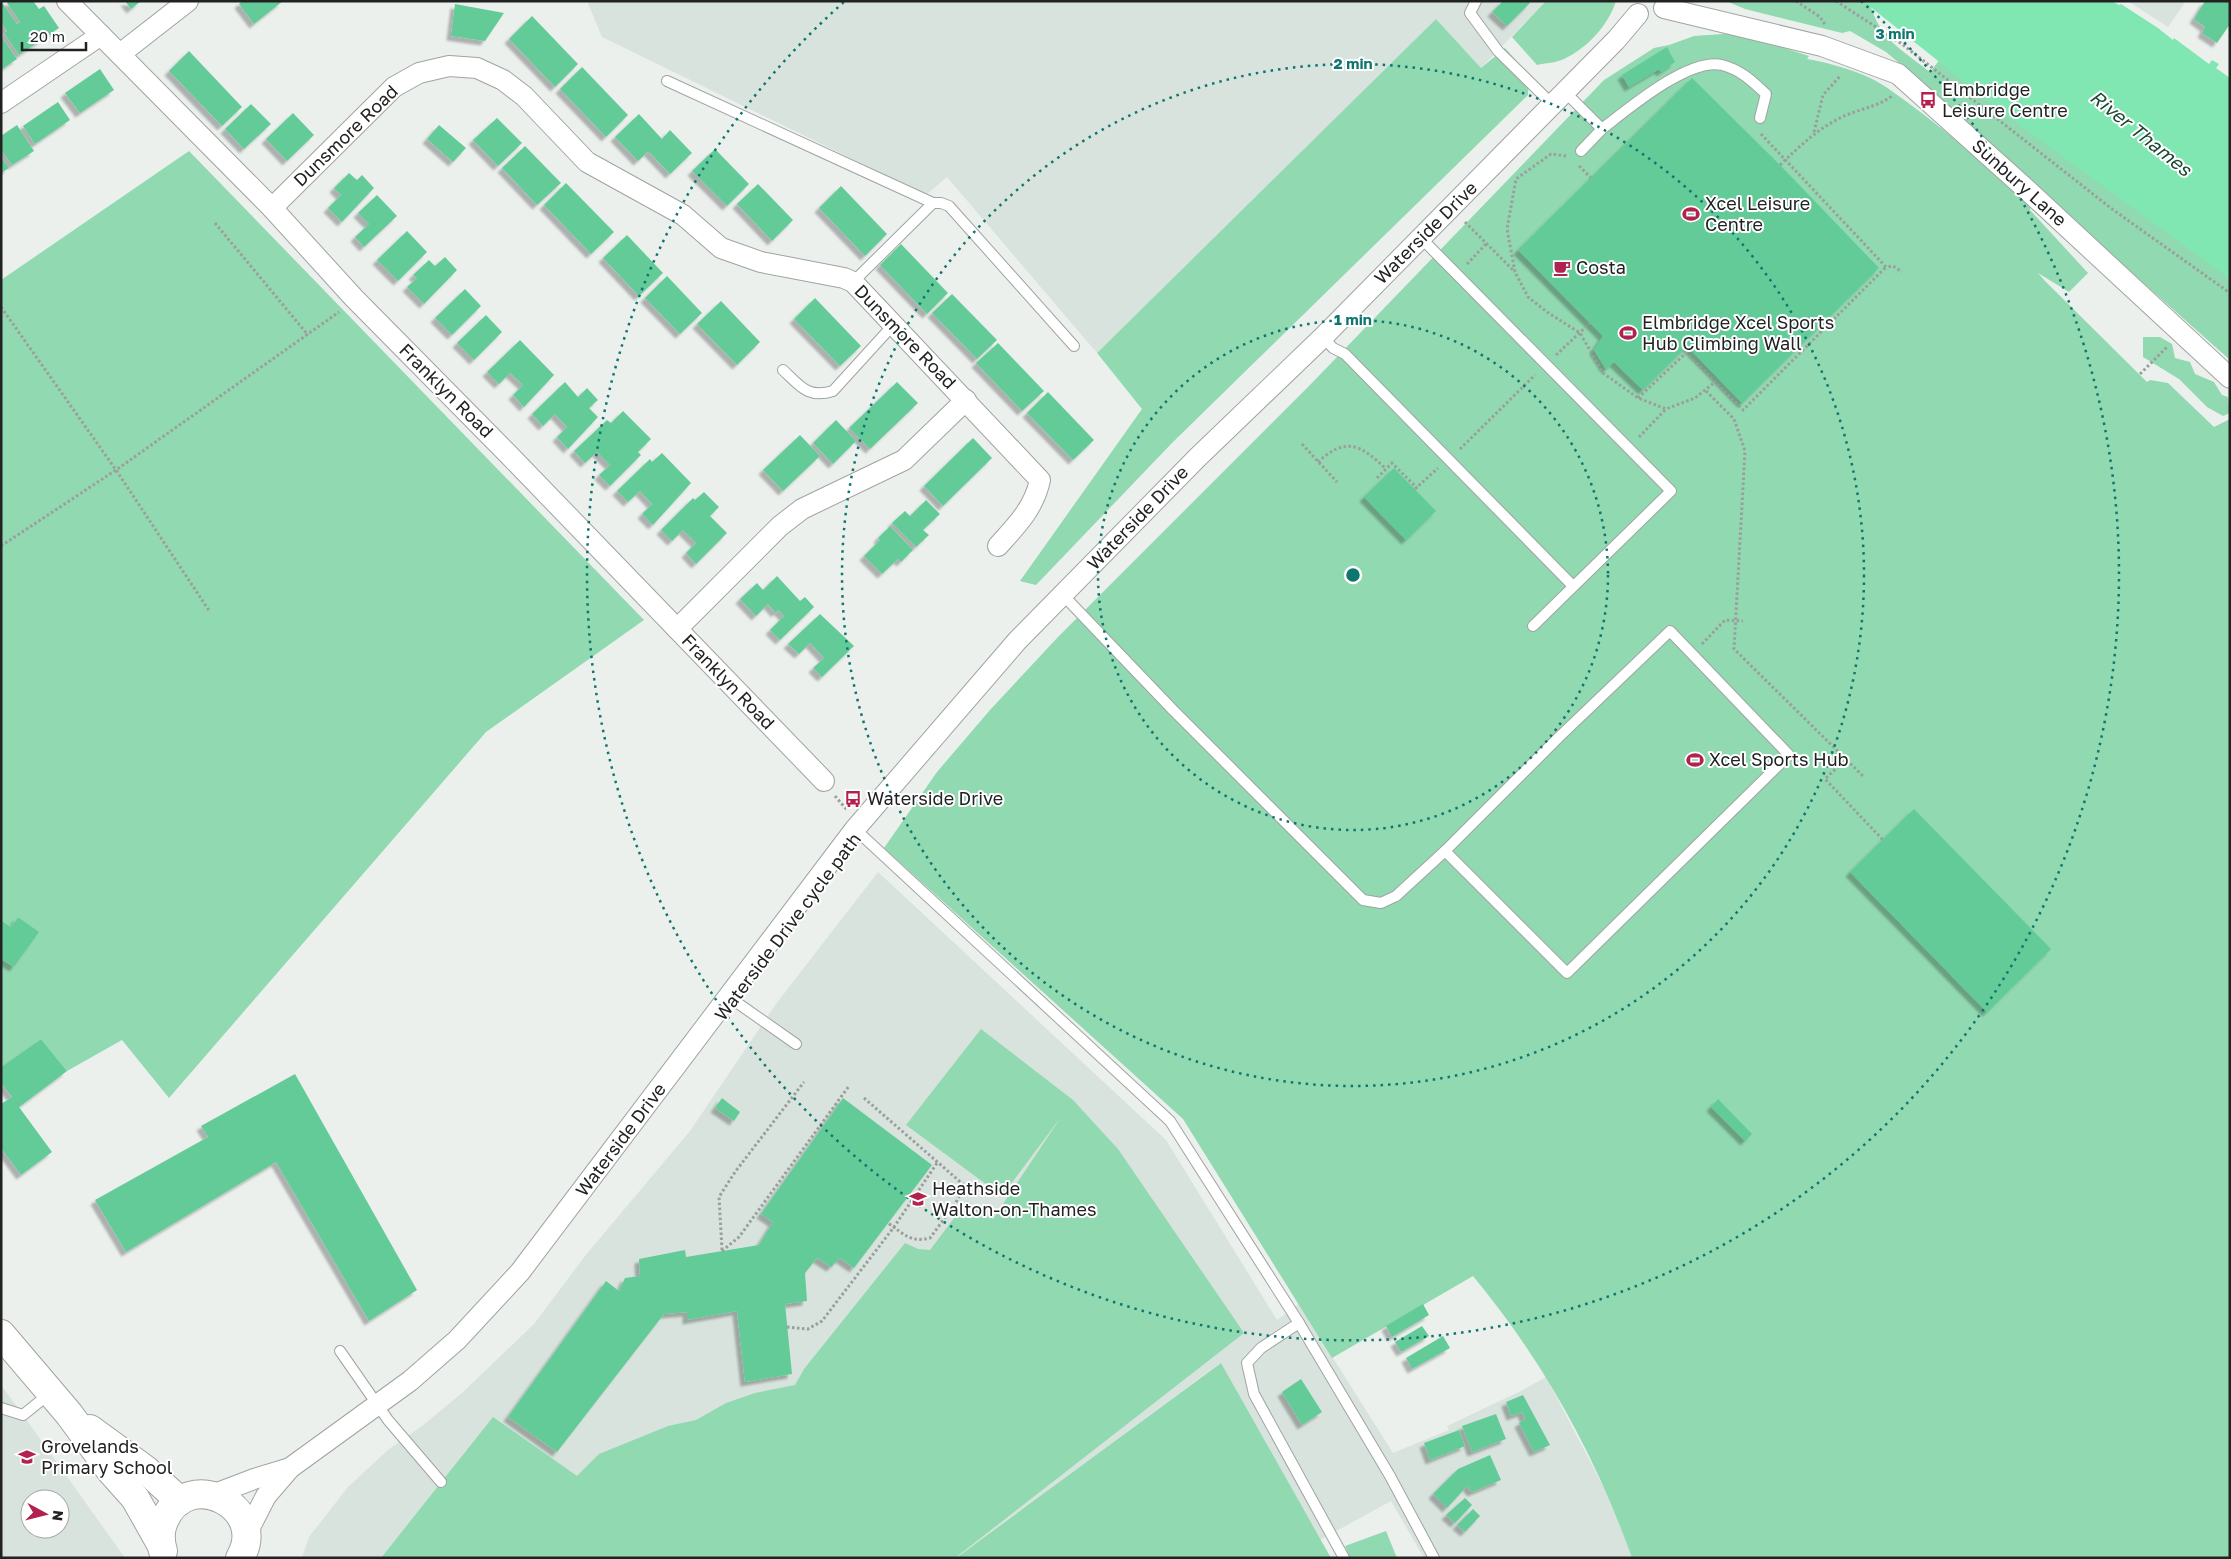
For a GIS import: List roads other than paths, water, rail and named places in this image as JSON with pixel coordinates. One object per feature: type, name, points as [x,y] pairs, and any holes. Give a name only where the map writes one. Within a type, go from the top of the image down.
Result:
[{"type":"main road","points":[[1,1334],[69,1414],[110,1470],[135,1498],[164,1551]]},
{"type":"main road","points":[[69,1414],[146,1470],[180,1501]]},
{"type":"main road","points":[[164,1551],[162,1528],[168,1512],[180,1501],[193,1495],[221,1497],[233,1505],[241,1517],[243,1546]]},
{"type":"street","name":"Franklyn Road","points":[[67,1],[272,208],[354,298],[510,456],[824,781]]},
{"type":"street","points":[[120,54],[188,1]]},
{"type":"street","points":[[1634,8],[1649,18],[1656,17],[1666,5]]},
{"type":"street","name":"Sunbury Lane","points":[[1666,5],[1822,46],[1898,74],[2025,188],[2230,378]]},
{"type":"street","name":"Waterside Drive","points":[[243,1546],[266,1496],[290,1468],[379,1405],[457,1340],[520,1272],[855,829],[1017,641],[1198,456],[1323,338],[1616,40],[1634,8]]},
{"type":"street","points":[[1,103],[101,35]]},
{"type":"street","name":"Dunsmore Road","points":[[272,208],[394,87],[419,73],[449,66],[476,68],[503,80],[524,96],[587,162],[683,214],[708,239],[721,248],[761,262],[844,278],[853,282],[1040,480],[1037,494],[1027,513],[998,546]]},
{"type":"street","name":"Dunsmore Road","points":[[677,629],[780,526],[802,509],[904,460],[966,400]]},
{"type":"street","name":"Waterside Drive","points":[[212,1495],[290,1468]]},
{"type":"lane","points":[[1476,1],[1470,13],[1498,51],[1602,129]]},
{"type":"lane","points":[[1581,151],[1602,129],[1643,97],[1669,81],[1706,65],[1720,64],[1735,69],[1745,74],[1766,94],[1760,118]]},
{"type":"lane","points":[[668,81],[933,203],[949,206],[1074,346]]},
{"type":"lane","points":[[853,282],[933,203]]},
{"type":"lane","points":[[1422,238],[1671,491],[1533,626]]},
{"type":"lane","points":[[783,370],[808,392],[822,395],[833,391],[894,324]]},
{"type":"lane","points":[[1323,338],[1333,348],[1344,354],[1573,586]]},
{"type":"lane","points":[[1062,595],[1173,710],[1363,900],[1381,903],[1396,896],[1445,851],[1556,740],[1670,631],[1789,755],[1567,973],[1445,851]]},
{"type":"lane","points":[[855,829],[871,841],[1170,1121],[1299,1323],[1390,1476],[1434,1558]]},
{"type":"lane","points":[[729,997],[796,1044]]},
{"type":"lane","points":[[1299,1323],[1261,1348],[1248,1363],[1254,1394],[1344,1558]]},
{"type":"lane","points":[[340,1351],[388,1420],[441,1482]]},
{"type":"lane","points":[[1,1408],[23,1415],[50,1393]]},
{"type":"water","name":"River Thames","points":[[1863,1],[2111,1],[2119,5],[2121,4],[2173,40],[2174,38],[2209,64],[2212,60],[2219,64],[2216,68],[2230,78],[2230,279],[2007,116]]},
{"type":"place","name":"Elmbridge Leisure Centre","points":[[1928,100]]},
{"type":"place","name":"Xcel Leisure Centre","points":[[1691,214]]},
{"type":"place","name":"Costa","points":[[1562,268]]},
{"type":"place","name":"Elmbridge Xcel Sports Hub Climbing Wall","points":[[1628,333]]},
{"type":"place","name":"Xcel Sports Hub","points":[[1695,760]]},
{"type":"place","name":"Waterside Drive","points":[[853,799]]},
{"type":"place","name":"Heathside Walton-on-Thames","points":[[918,1199]]},
{"type":"place","name":"Grovelands Primary School","points":[[27,1457]]}]
